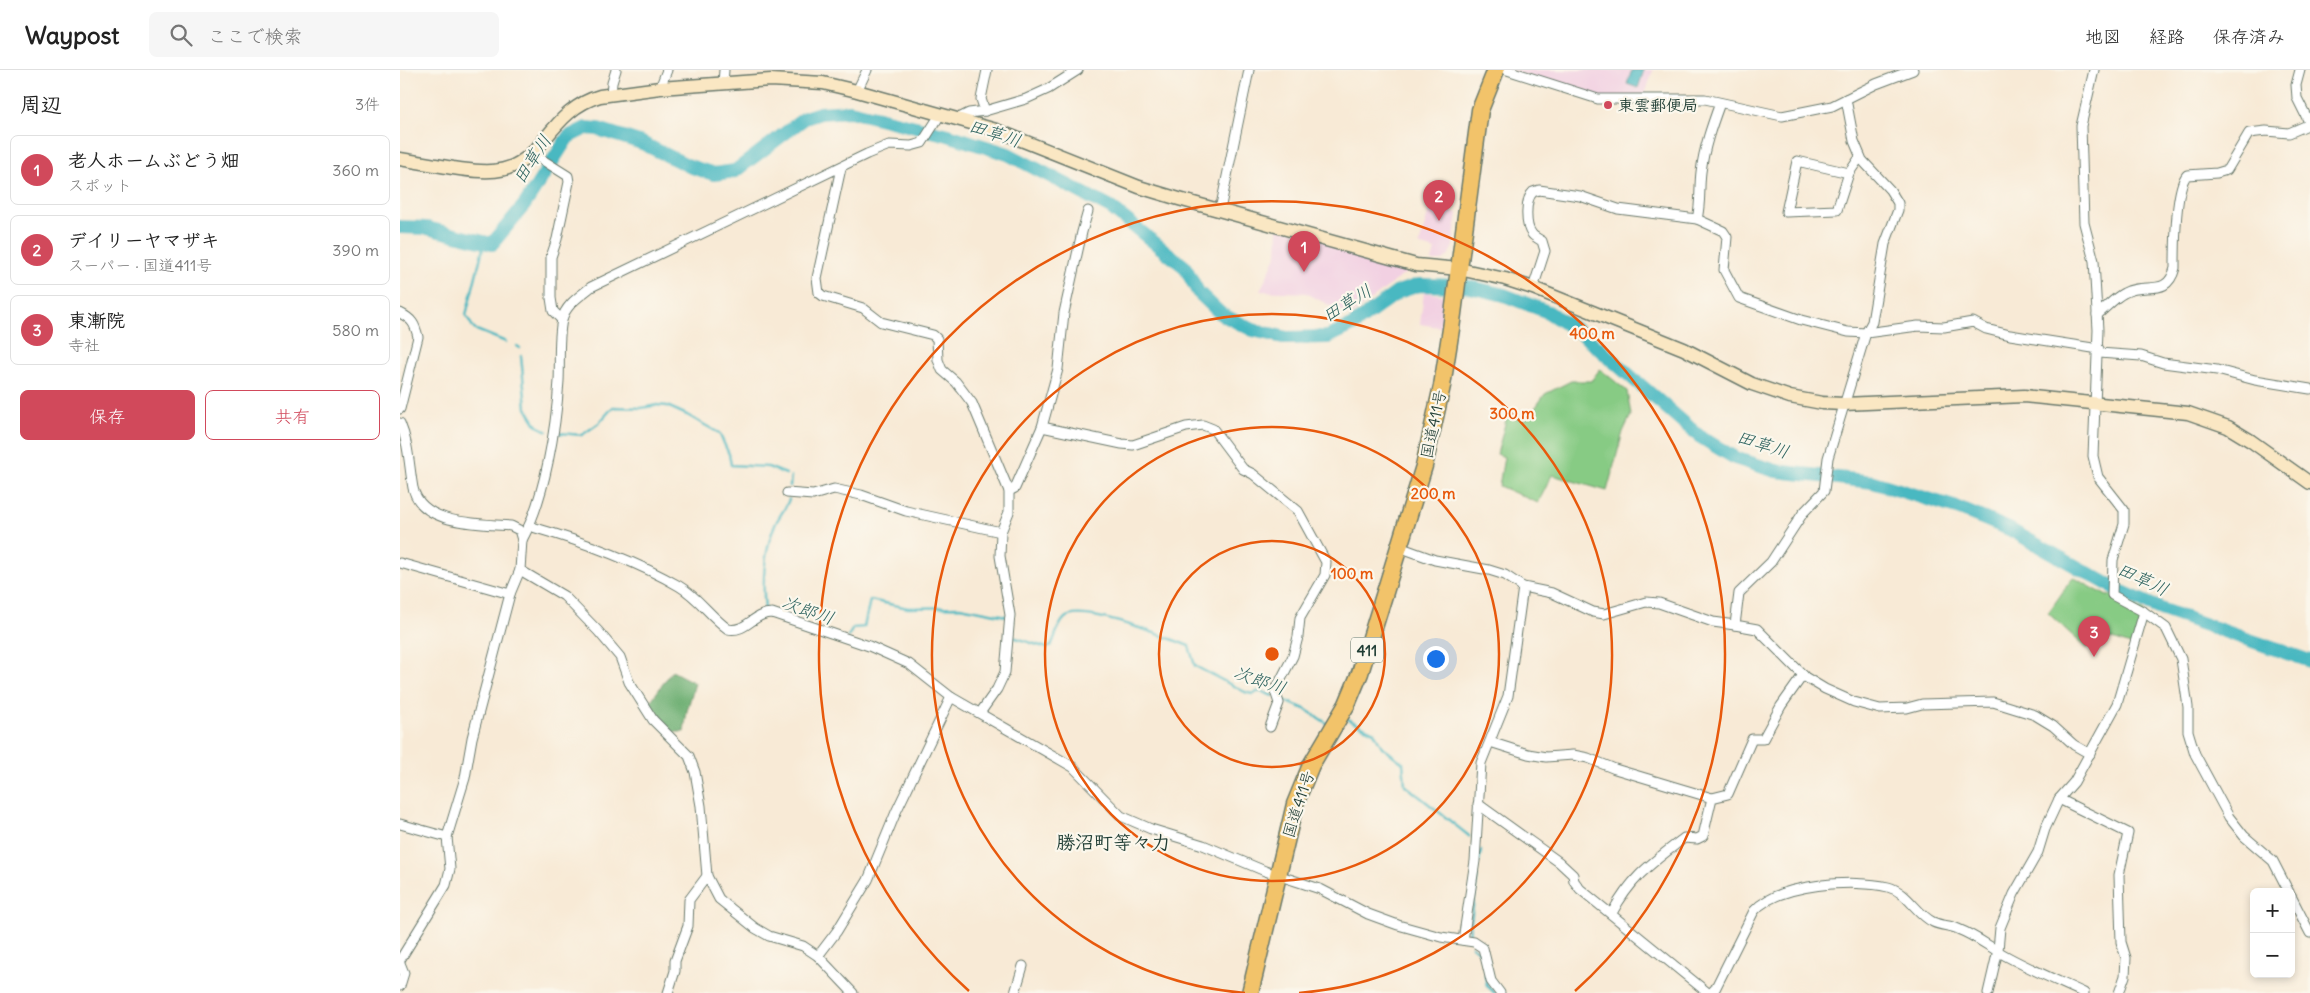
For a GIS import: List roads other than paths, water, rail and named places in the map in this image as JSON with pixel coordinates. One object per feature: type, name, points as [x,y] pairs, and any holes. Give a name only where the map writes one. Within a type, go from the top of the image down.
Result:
[{"type":"highway","name":"国道411号","points":[[1250,993],[1297,798],[1310,765],[1352,693],[1424,466],[1442,386],[1480,110],[1496,70]]},
{"type":"street","points":[[611,94],[616,70]]},
{"type":"street","points":[[660,88],[666,70]]},
{"type":"street","points":[[858,90],[866,70]]},
{"type":"street","points":[[985,112],[981,99],[987,70]]},
{"type":"street","points":[[958,119],[969,113],[985,112],[1033,95],[1078,70]]},
{"type":"street","points":[[1220,210],[1249,70]]},
{"type":"street","points":[[1508,70],[1598,99],[1690,98],[1782,116],[1832,106],[1876,84],[1913,70]]},
{"type":"street","points":[[2094,70],[2081,126],[2084,223],[2094,261],[2099,351],[2094,402],[2093,456],[2098,478],[2124,510],[2124,524],[2113,560],[2112,595],[2144,612],[2166,628],[2181,658],[2188,707],[2188,731],[2195,754],[2229,817],[2244,836],[2273,861],[2287,888]]},
{"type":"street","points":[[2097,315],[2124,293],[2163,286],[2172,279],[2175,268],[2180,192],[2184,178],[2187,175],[2217,173],[2227,170],[2249,133],[2266,131],[2289,133],[2310,124],[2297,98],[2296,85],[2300,70]]},
{"type":"street","points":[[400,159],[480,172],[497,172],[536,157],[559,121],[570,111],[594,98],[723,76],[796,80],[858,90],[939,119],[958,119],[1027,141],[1139,187],[1416,265],[1457,282],[1506,279],[1677,346],[1752,384],[1790,397],[1822,403],[1844,404],[1994,396],[2043,397],[2181,412],[2219,422],[2251,441],[2310,483]]},
{"type":"street","points":[[1735,625],[1739,592],[1771,562],[1803,513],[1824,491],[1828,458],[1866,333],[1872,322],[1881,279],[1885,244],[1898,210],[1898,202],[1890,190],[1860,156],[1854,141],[1846,99]]},
{"type":"street","points":[[1697,219],[1700,206],[1699,196],[1705,148],[1720,103]]},
{"type":"street","points":[[400,986],[404,973],[400,962],[446,886],[450,869],[447,837],[466,778],[472,738],[510,594],[520,570],[522,540],[529,526],[544,473],[556,417],[562,320],[571,302],[591,286],[890,145],[911,146],[922,143],[939,119]]},
{"type":"street","points":[[1849,174],[1797,161],[1786,212],[1837,210],[1849,174],[1860,156]]},
{"type":"street","points":[[536,157],[568,176],[570,182],[558,239],[550,257],[551,298],[554,310],[562,320]]},
{"type":"street","points":[[841,168],[817,278],[819,293],[823,296],[863,308],[881,322],[933,335],[937,339],[938,360],[942,370],[956,382],[972,403],[1009,491],[1009,512],[1001,532],[1000,556],[1010,614],[1005,672],[997,689],[980,713]]},
{"type":"street","points":[[1533,288],[1545,251],[1542,241],[1532,235],[1529,227],[1528,200],[1533,192],[1539,190],[1580,196],[1618,210],[1697,219],[1723,231],[1727,237],[1724,270],[1739,298],[1801,320],[1848,332],[1866,333],[1902,327],[1944,327],[1972,322],[1986,329],[2010,335],[2099,351],[2141,356],[2163,364],[2217,370],[2255,380],[2310,389]]},
{"type":"street","points":[[1009,491],[1015,488],[1042,428],[1058,369],[1064,313],[1088,211]]},
{"type":"street","points":[[400,312],[411,318],[416,326],[418,337],[400,409]]},
{"type":"street","points":[[400,423],[409,457],[414,489],[422,506],[454,520],[511,526],[518,530],[522,540]]},
{"type":"street","points":[[1042,428],[1122,444],[1133,444],[1186,427],[1203,426],[1213,429],[1243,469],[1253,474],[1298,511],[1326,562],[1325,574],[1300,618],[1293,656],[1275,691],[1279,703],[1270,727]]},
{"type":"street","points":[[787,493],[813,495],[834,489],[861,495],[906,511],[1001,532]]},
{"type":"street","points":[[529,526],[580,541],[679,586],[699,601],[728,629],[742,628],[762,613],[772,613],[868,646],[909,664],[951,696],[1073,767],[1121,816],[1265,871],[1279,874],[1320,889],[1368,914],[1398,925],[1441,937],[1474,942],[1483,948],[1491,981],[1500,993]]},
{"type":"street","points":[[1399,547],[1435,560],[1505,575],[1523,587],[1552,593],[1593,612],[1604,614],[1646,602],[1659,603],[1713,622],[1757,629],[1803,675],[1825,689],[1854,702],[1880,709],[1907,708],[1922,704],[1993,702],[2035,715],[2053,726],[2074,745],[2090,754]]},
{"type":"street","points":[[400,563],[510,594]]},
{"type":"street","points":[[520,570],[564,596],[598,631],[620,657],[629,682],[653,720],[689,756],[695,772],[701,806],[707,876],[718,899],[755,928],[769,936],[803,946],[818,956],[853,993]]},
{"type":"street","points":[[1463,940],[1475,861],[1481,763],[1508,696],[1523,587]]},
{"type":"street","points":[[1988,993],[1998,950],[2000,928],[2014,894],[2038,852],[2045,828],[2058,799],[2074,782],[2117,704],[2144,612]]},
{"type":"street","points":[[1490,742],[1546,758],[1573,755],[1588,758],[1615,769],[1712,798],[1728,794],[1752,739],[1763,739],[1781,706],[1803,675]]},
{"type":"street","points":[[818,956],[837,931],[868,880],[896,812],[951,696]]},
{"type":"street","points":[[1612,913],[1621,896],[1641,871],[1684,838],[1697,839],[1703,836],[1712,798]]},
{"type":"street","points":[[2058,799],[2128,833],[2119,874],[2121,942],[2126,958],[2125,976],[2119,993]]},
{"type":"street","points":[[1478,804],[1523,839],[1559,862],[1573,874],[1574,881],[1580,889],[1710,993],[1715,989],[1754,911],[1759,906],[1797,889],[1814,885],[1870,885],[1890,888],[1908,898],[1928,920],[1960,929],[2084,993]]},
{"type":"street","points":[[400,824],[447,837]]},
{"type":"street","points":[[668,993],[675,971],[675,961],[688,926],[689,900],[707,876]]},
{"type":"street","points":[[2295,904],[2310,933]]},
{"type":"street","points":[[1015,993],[1023,966]]},
{"type":"water","points":[[1632,70],[1644,70],[1638,88],[1627,84]]},
{"type":"waterway","name":"田草川","points":[[400,227],[427,228],[492,244],[525,204],[568,137],[586,128],[598,129],[642,143],[689,166],[714,174],[735,171],[805,118],[820,113],[850,111],[948,135],[1008,154],[1111,208],[1185,267],[1198,292],[1221,314],[1253,330],[1287,338],[1328,337],[1353,325],[1398,292],[1419,285],[1466,286],[1504,295],[1548,312],[1582,334],[1699,436],[1735,458],[1776,471],[1873,482],[1960,509],[2009,529],[2122,592],[2163,610],[2310,661]]},
{"type":"waterway","name":"次郎川","points":[[484,244],[466,315],[474,329],[506,342]]},
{"type":"waterway","name":"次郎川","points":[[521,356],[526,408],[537,426],[547,431]]},
{"type":"waterway","name":"次郎川","points":[[559,433],[582,435],[599,423],[613,407],[642,408],[657,405],[667,406],[719,433],[729,454],[731,465],[768,467],[786,474]]},
{"type":"waterway","name":"次郎川","points":[[790,486],[791,476]]},
{"type":"waterway","name":"次郎川","points":[[768,610],[765,609],[764,599],[766,557],[774,527],[789,499]]},
{"type":"waterway","name":"次郎川","points":[[848,637],[853,628],[864,627],[870,600],[908,608],[960,607],[1006,616]]},
{"type":"waterway","name":"次郎川","points":[[1013,637],[1047,648],[1051,646],[1065,618],[1074,615],[1088,615],[1106,619],[1145,630],[1189,646],[1195,666],[1245,692],[1252,694],[1260,691],[1273,696]]},
{"type":"waterway","name":"次郎川","points":[[1280,699],[1305,709],[1328,724]]},
{"type":"waterway","name":"次郎川","points":[[1347,719],[1374,732],[1382,747],[1403,763],[1405,785],[1469,836]]},
{"type":"waterway","name":"次郎川","points":[[1479,862],[1481,850]]},
{"type":"waterway","name":"次郎川","points":[[1469,935],[1477,877]]},
{"type":"waterway","name":"次郎川","points":[[1472,946],[1481,953]]},
{"type":"waterway","name":"次郎川","points":[[1485,975],[1487,986],[1495,993]]},
{"type":"place","name":"東雲郵便局","points":[[1608,105]]},
{"type":"place","name":"デイリーヤマザキ","points":[[1439,221]]},
{"type":"place","name":"老人ホームぶどう畑","points":[[1304,272]]},
{"type":"place","name":"東漸院","points":[[2094,657]]},
{"type":"district","name":"勝沼町等々力","points":[[1113,842]]}]
